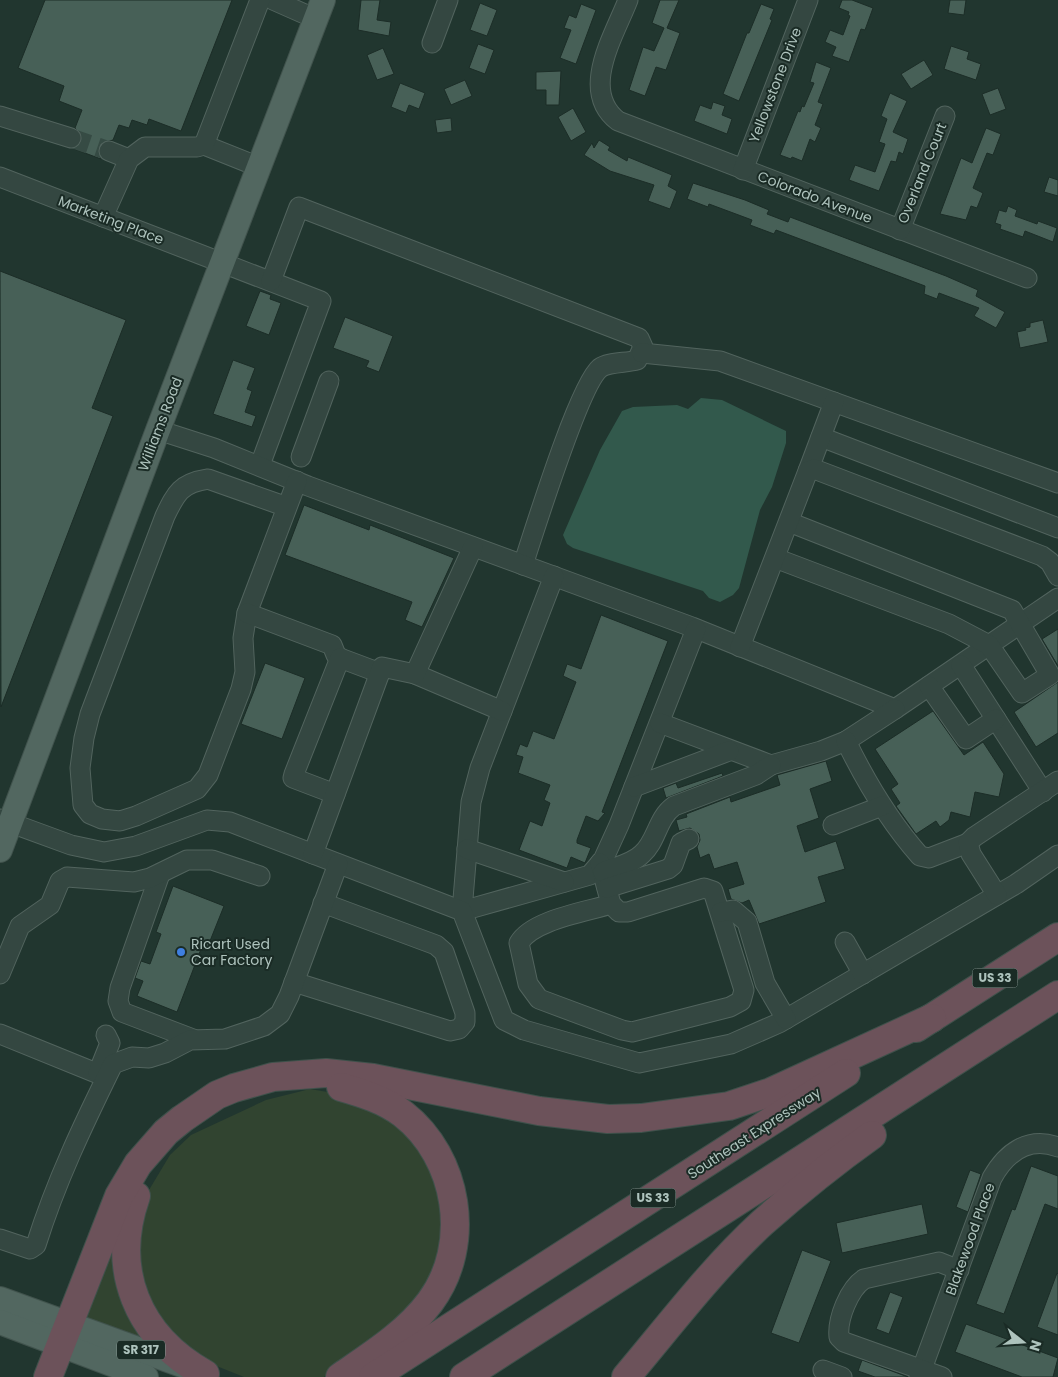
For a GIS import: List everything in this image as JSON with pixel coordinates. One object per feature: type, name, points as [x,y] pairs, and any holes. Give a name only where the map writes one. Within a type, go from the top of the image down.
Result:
[{"type":"highway","name":"Southeast Expressway","points":[[373,1377],[1058,937]]},
{"type":"highway","points":[[464,1377],[1058,995]]},
{"type":"highway","points":[[48,1377],[119,1196],[138,1164],[166,1132],[182,1119],[217,1095],[234,1088],[283,1075],[326,1073],[373,1078],[539,1111],[608,1119],[651,1118],[728,1106],[772,1092],[932,1018]]},
{"type":"highway","points":[[626,1377],[712,1275],[761,1224],[836,1160],[968,1065],[1017,1021]]},
{"type":"highway","points":[[209,1375],[167,1348],[147,1323],[136,1301],[126,1263],[125,1242],[128,1220],[137,1193],[148,1172],[164,1153],[180,1136],[206,1116],[221,1107],[251,1095],[290,1086],[315,1085],[340,1087],[372,1097],[402,1113],[414,1123],[439,1156],[452,1191],[454,1205],[454,1233],[450,1258],[433,1297],[400,1333],[340,1377]]},
{"type":"main road","name":"Williams Road","points":[[0,850],[5,821],[320,10]]},
{"type":"main road","name":"SR 317","points":[[0,1299],[146,1377]]},
{"type":"main road","name":"SR 317","points":[[0,1322],[64,1334],[209,1375]]},
{"type":"street","points":[[204,145],[260,0]]},
{"type":"street","points":[[273,0],[320,10]]},
{"type":"street","points":[[432,43],[448,0]]},
{"type":"street","name":"Colorado Avenue","points":[[628,0],[599,81],[600,97],[606,110],[626,125],[1027,278]]},
{"type":"street","name":"Yellowstone Drive","points":[[743,170],[808,0]]},
{"type":"street","points":[[0,116],[71,138]]},
{"type":"street","name":"Overland Court","points":[[900,230],[945,116]]},
{"type":"street","points":[[103,217],[129,159],[145,147],[197,147],[204,145],[259,167]]},
{"type":"street","points":[[108,151],[129,159]]},
{"type":"street","name":"Marketing Place","points":[[0,178],[321,301],[260,465]]},
{"type":"street","points":[[271,281],[299,207],[639,338],[643,346],[642,353],[637,360],[603,366],[590,380],[562,452],[523,565]]},
{"type":"street","points":[[642,353],[678,355],[720,361],[1058,483]]},
{"type":"street","points":[[301,457],[329,381]]},
{"type":"street","points":[[740,646],[834,402]]},
{"type":"street","points":[[158,430],[260,465],[297,481],[696,629],[895,709]]},
{"type":"street","points":[[821,437],[1058,528]]},
{"type":"street","points":[[808,471],[814,469],[1042,556],[1050,562],[1058,576]]},
{"type":"street","points":[[287,507],[208,479],[196,481],[177,491],[165,516],[90,714],[80,768],[83,805],[90,814],[102,819],[120,821],[136,816],[197,789],[208,775],[241,689],[245,672],[242,638],[247,614],[297,481]]},
{"type":"street","points":[[774,558],[949,624],[990,645],[1022,693],[1050,675],[1012,610],[789,522]]},
{"type":"street","points":[[415,674],[473,547]]},
{"type":"street","points":[[554,576],[480,768],[471,802],[462,912],[504,1020],[524,1030],[639,1063],[731,1044],[786,1019],[997,895],[1058,855]]},
{"type":"street","points":[[696,629],[619,825],[605,882],[619,912],[628,912],[704,888],[713,891],[744,990],[742,1001],[730,1007],[632,1032],[539,998],[528,984],[519,943],[524,934],[605,882],[625,864],[643,854],[666,812],[674,806],[756,775],[771,765],[821,751],[846,741],[1058,598]]},
{"type":"street","points":[[247,614],[332,645],[336,655],[340,658],[380,673]]},
{"type":"street","points":[[335,794],[293,778],[340,658]]},
{"type":"street","points":[[846,741],[866,783],[920,856],[929,858],[968,843],[974,836],[1050,786],[996,719],[961,665]]},
{"type":"street","points":[[313,854],[382,667],[415,674],[502,711]]},
{"type":"street","points":[[929,686],[966,739],[996,719]]},
{"type":"street","points":[[660,723],[729,751],[771,765]]},
{"type":"street","points":[[634,787],[729,751]]},
{"type":"street","points":[[833,825],[882,806]]},
{"type":"street","points":[[5,821],[72,845],[104,852],[136,846],[207,820],[230,822],[462,912],[590,875],[605,882],[668,869],[673,865],[681,843],[689,839]]},
{"type":"street","points":[[968,843],[971,854],[997,895]]},
{"type":"street","points":[[467,849],[564,882]]},
{"type":"street","points":[[0,974],[20,926],[50,905],[60,881],[67,877],[134,882],[160,874],[171,866],[187,860],[212,860],[260,876]]},
{"type":"street","points":[[160,874],[120,988],[118,1001],[122,1012],[193,1039],[225,1039],[264,1026],[280,1014],[294,982],[338,864]]},
{"type":"street","points":[[294,982],[450,1030],[459,1029],[465,1022],[464,1013],[444,952],[436,945],[323,903]]},
{"type":"street","points":[[721,912],[733,910],[747,922],[764,983],[786,1019]]},
{"type":"street","points":[[845,942],[863,974]]},
{"type":"street","points":[[0,1034],[102,1075]]},
{"type":"street","points":[[0,1240],[30,1249],[36,1244],[49,1201],[102,1075],[110,1043],[106,1035]]},
{"type":"street","points":[[102,1075],[113,1064],[132,1057],[149,1058],[165,1053],[193,1039]]},
{"type":"street","name":"Blakewood Place","points":[[921,1373],[992,1178],[998,1167],[1017,1149],[1028,1145],[1041,1143],[1058,1147]]},
{"type":"street","points":[[942,1377],[921,1373],[844,1342],[839,1337],[838,1330],[852,1291],[856,1284],[864,1279],[939,1262],[958,1270]]},
{"type":"street","points":[[823,1370],[842,1377]]},
{"type":"shaded area","points":[[701,398],[722,400],[786,431],[786,443],[772,487],[760,510],[739,588],[733,595],[720,602],[709,598],[703,591],[573,548],[567,544],[563,535],[600,450],[622,411],[633,407],[677,405],[688,409]]},
{"type":"shaded area","points":[[310,1089],[357,1097],[398,1120],[426,1148],[446,1195],[447,1249],[419,1307],[324,1377],[244,1377],[204,1361],[165,1331],[141,1288],[136,1240],[149,1190],[170,1155],[191,1135],[266,1100]]},
{"type":"shaded area","points":[[114,1222],[153,1342],[82,1316]]},
{"type":"building","points":[[45,0],[232,0],[181,131],[149,119],[147,125],[132,120],[129,128],[119,125],[113,140],[102,143],[98,152],[101,159],[74,149],[82,141],[82,135],[75,128],[82,110],[59,101],[64,86],[18,68]]},
{"type":"building","points":[[361,0],[380,0],[377,20],[391,22],[389,36],[358,30]]},
{"type":"building","points":[[660,0],[679,0],[667,28],[680,33],[666,70],[656,67],[645,96],[629,90],[643,47],[654,51],[664,28],[652,23]]},
{"type":"building","points":[[842,0],[852,0],[873,8],[865,30],[861,29],[849,62],[832,56],[836,47],[825,42],[830,30],[843,35],[850,16],[848,15],[849,12],[839,8]]},
{"type":"building","points":[[950,0],[966,0],[964,15],[948,13]]},
{"type":"building","points":[[480,3],[497,10],[487,36],[470,30]]},
{"type":"building","points":[[581,4],[596,10],[576,64],[560,58],[571,30],[564,28],[569,15],[576,18]]},
{"type":"building","points":[[761,4],[774,9],[770,19],[772,20],[739,101],[723,94],[747,33],[749,33]]},
{"type":"building","points":[[478,44],[494,50],[485,74],[469,68]]},
{"type":"building","points":[[951,46],[969,52],[967,59],[981,64],[976,80],[944,69]]},
{"type":"building","points":[[383,48],[394,74],[377,80],[367,55]]},
{"type":"building","points":[[924,60],[933,75],[911,89],[901,74]]},
{"type":"building","points":[[816,62],[831,68],[818,102],[823,104],[815,125],[821,128],[815,142],[810,139],[802,161],[792,157],[791,159],[780,155],[798,111],[800,112],[802,106],[804,107],[814,83],[810,82]]},
{"type":"building","points":[[561,71],[559,105],[546,105],[546,90],[536,90],[536,72]]},
{"type":"building","points":[[465,80],[472,96],[451,105],[444,89]]},
{"type":"building","points":[[400,83],[425,93],[419,109],[409,105],[406,113],[391,107]]},
{"type":"building","points":[[998,88],[1006,109],[990,115],[982,94]]},
{"type":"building","points":[[890,93],[907,101],[893,132],[908,139],[903,154],[899,152],[896,162],[891,161],[879,191],[849,180],[855,165],[875,172],[885,144],[879,142],[887,119],[881,116]]},
{"type":"building","points":[[713,102],[725,106],[722,115],[732,119],[727,134],[694,121],[700,105],[711,109]]},
{"type":"building","points":[[573,108],[586,132],[571,141],[558,117]]},
{"type":"building","points":[[451,118],[452,131],[437,133],[435,120]]},
{"type":"building","points":[[986,128],[1001,134],[993,155],[987,153],[973,188],[983,193],[977,208],[971,206],[966,220],[940,214],[961,158],[972,163]]},
{"type":"building","points":[[599,140],[610,147],[608,150],[627,161],[628,157],[672,175],[668,186],[677,191],[670,209],[648,201],[654,185],[610,171],[584,155],[592,143],[594,148]]},
{"type":"building","points":[[1049,177],[1058,180],[1058,196],[1044,192]]},
{"type":"building","points":[[693,183],[745,200],[769,210],[767,214],[788,222],[790,217],[946,276],[978,290],[976,296],[1005,312],[996,328],[974,316],[979,308],[939,293],[937,299],[924,294],[925,286],[776,230],[774,234],[750,225],[752,220],[709,204],[708,207],[687,199]]},
{"type":"building","points":[[1008,206],[1017,210],[1015,216],[1037,224],[1038,221],[1057,228],[1053,242],[1025,231],[1023,237],[1000,229],[1001,225],[995,223],[999,210],[1006,212]]},
{"type":"building","points":[[0,271],[126,320],[92,408],[113,416],[1,707]]},
{"type":"building","points":[[260,291],[271,295],[270,299],[281,303],[269,335],[246,326]]},
{"type":"building","points":[[345,317],[393,336],[379,372],[366,367],[369,361],[333,348]]},
{"type":"building","points":[[1043,320],[1048,342],[1020,348],[1017,332],[1026,330],[1025,328],[1030,327],[1030,323]]},
{"type":"building","points":[[233,360],[255,368],[247,389],[252,391],[245,412],[256,416],[252,427],[213,414]]},
{"type":"building","points":[[304,505],[369,530],[370,525],[454,558],[422,627],[405,620],[412,602],[285,555]]},
{"type":"building","points":[[601,615],[668,641],[602,812],[605,813],[598,821],[586,816],[577,840],[577,843],[591,848],[585,863],[571,857],[567,868],[519,850],[530,821],[542,826],[550,803],[544,800],[550,785],[518,773],[523,757],[516,755],[520,744],[527,747],[533,731],[554,739],[576,682],[563,676],[567,664],[581,669]]},
{"type":"building","points":[[1058,629],[1058,666],[1042,639]]},
{"type":"building","points":[[265,663],[305,678],[282,739],[241,724]]},
{"type":"building","points":[[1058,682],[1058,733],[1036,747],[1014,712]]},
{"type":"building","points":[[933,711],[964,755],[983,742],[1004,774],[999,797],[975,792],[970,817],[951,812],[949,820],[940,827],[936,821],[916,834],[896,806],[900,803],[891,789],[898,784],[875,749]]},
{"type":"building","points":[[826,761],[832,781],[810,789],[819,818],[797,826],[805,852],[836,841],[845,869],[818,877],[826,902],[759,924],[749,900],[742,903],[731,899],[728,889],[744,884],[737,862],[714,869],[709,854],[700,858],[697,847],[700,840],[699,834],[690,828],[679,831],[676,820],[687,817],[686,814],[730,797],[731,802],[780,785],[777,775]]},
{"type":"building","points":[[722,773],[723,776],[666,798],[663,788],[676,783],[678,788]]},
{"type":"building","points":[[173,886],[224,906],[206,951],[201,949],[177,1012],[137,996],[143,981],[135,978],[141,961],[150,964],[161,934],[156,932]]},
{"type":"building","points":[[1031,1166],[1058,1176],[1058,1209],[1045,1204],[1004,1314],[976,1304],[1012,1209],[1015,1210]]},
{"type":"building","points":[[970,1170],[981,1174],[968,1212],[956,1207]]},
{"type":"building","points":[[922,1204],[928,1234],[842,1253],[836,1223]]},
{"type":"building","points":[[802,1250],[831,1261],[799,1343],[771,1333]]},
{"type":"building","points":[[1058,1274],[1058,1335],[1037,1327]]},
{"type":"building","points":[[890,1292],[903,1297],[889,1334],[876,1329]]},
{"type":"building","points":[[966,1324],[1058,1358],[1053,1377],[1022,1377],[955,1352]]},
{"type":"building","points":[[862,1360],[908,1377],[875,1377],[858,1371]]},
{"type":"tunnel","points":[[71,138],[109,151]]},
{"type":"place","name":"Ricart Used Car Factory","points":[[181,952]]}]
